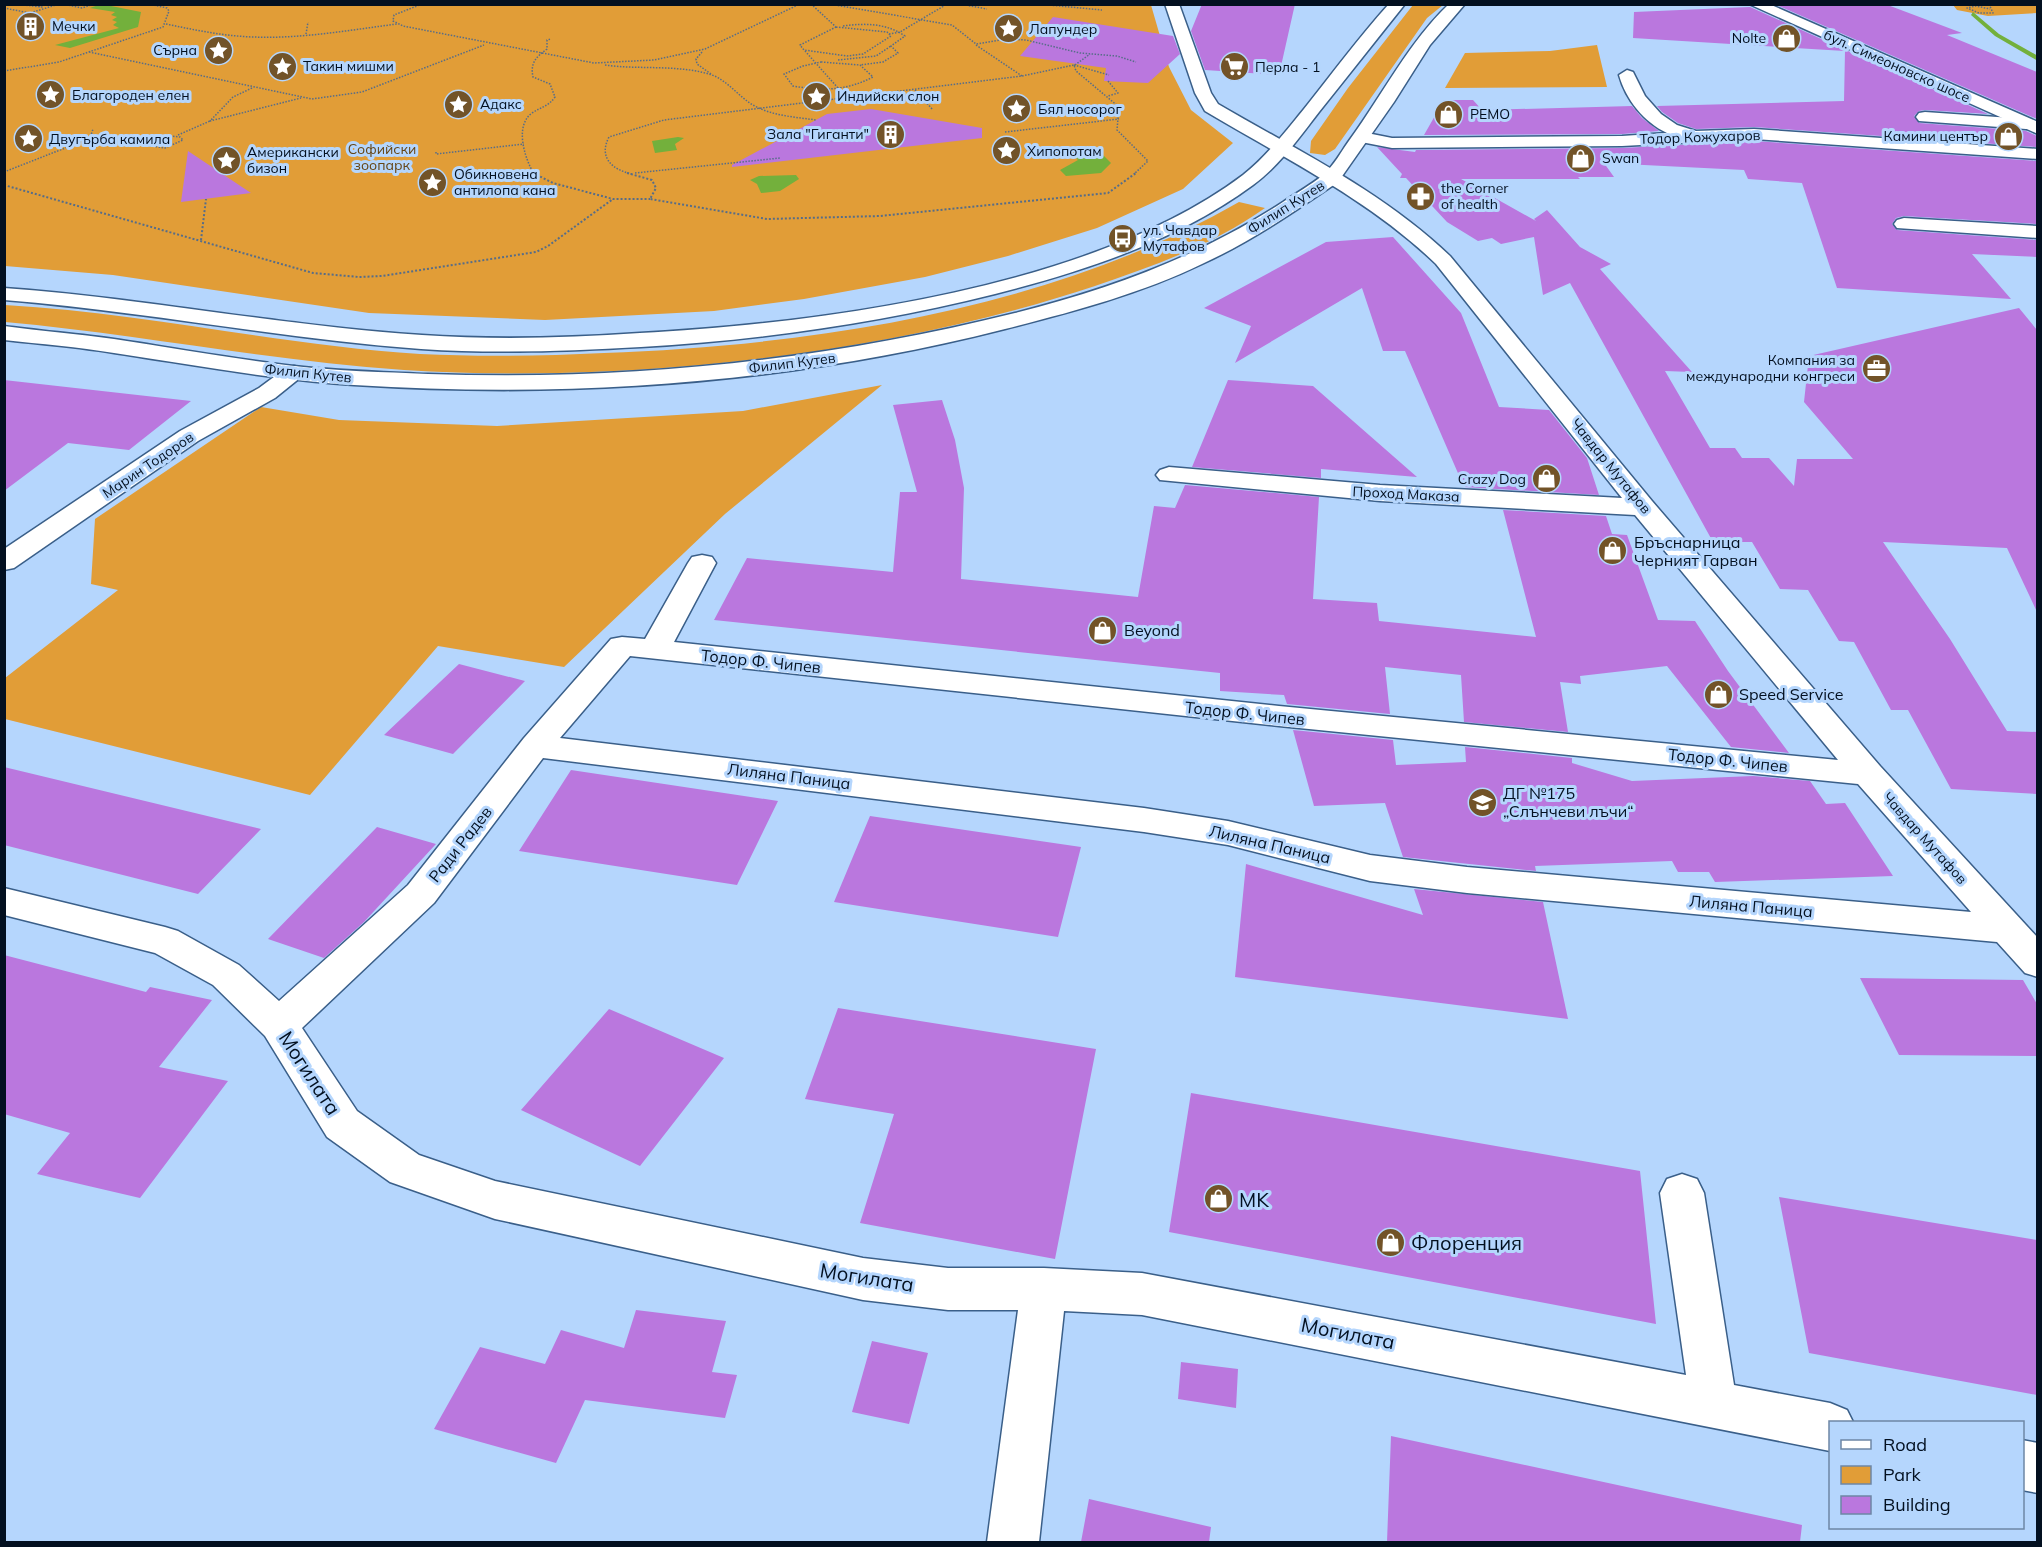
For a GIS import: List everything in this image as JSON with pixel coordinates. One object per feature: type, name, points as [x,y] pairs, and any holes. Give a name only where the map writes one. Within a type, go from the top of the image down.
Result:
[{"type":"street","name":"Чавдар Мутафов","points":[[1172,4],[1203,93],[1211,107],[1400,222],[1443,260],[1643,507],[1868,774],[2037,963]]},
{"type":"street","points":[[4,294],[83,302],[308,332],[461,345],[602,343],[767,331],[821,324],[926,304],[1011,284],[1088,260],[1148,236],[1209,204],[1246,181],[1282,150],[1367,39],[1398,4]]},
{"type":"street","name":"Филип Кутев","points":[[4,333],[108,345],[294,373],[517,384],[676,376],[862,354],[962,333],[1069,306],[1157,276],[1195,260],[1257,228],[1331,178],[1362,137],[1423,43],[1458,4]]},
{"type":"street","name":"бул. Симеоновско шосе","points":[[1756,4],[2034,123]]},
{"type":"street","name":"бул. Симеоновско шосе","points":[[1782,4],[2034,123]]},
{"type":"street","points":[[1627,75],[1629,84],[1641,103],[1666,126],[1691,135]]},
{"type":"street","points":[[1925,117],[2034,123]]},
{"type":"street","name":"Тодор Кожухаров","points":[[1362,137],[1392,143],[1417,144],[1578,140],[1602,142],[1691,135],[1754,134],[2037,154]]},
{"type":"street","points":[[1904,224],[2037,232]]},
{"type":"street","name":"Марин Тодоров","points":[[4,562],[189,436],[267,393],[294,373]]},
{"type":"street","name":"Проход Маказа","points":[[1169,476],[1380,493],[1643,507]]},
{"type":"street","name":"Ради Радев","points":[[279,1025],[421,894],[535,746],[638,647],[702,563]]},
{"type":"street","name":"Тодор Ф. Чипев","points":[[638,647],[1280,716],[1868,774]]},
{"type":"street","name":"Лиляна Паница","points":[[535,746],[1114,815],[1228,832],[1370,868],[1467,880],[2006,929]]},
{"type":"street","name":"Могилата","points":[[4,901],[165,941],[226,975],[279,1025],[342,1124],[405,1169],[495,1200],[862,1279],[948,1289],[1044,1288],[1142,1294],[1829,1427]]},
{"type":"street","points":[[1682,1193],[1710,1376],[1712,1403]]},
{"type":"street","points":[[1013,1542],[1044,1288]]},
{"type":"path","points":[[22,5],[42,7],[31,4]]},
{"type":"path","points":[[5,9],[30,13],[59,4]]},
{"type":"path","points":[[63,4],[82,8],[94,4]]},
{"type":"path","points":[[4,71],[41,66],[157,30],[166,24],[169,11],[167,8],[149,4]]},
{"type":"path","points":[[159,6],[165,4]]},
{"type":"path","points":[[397,24],[393,21],[394,15],[422,4]]},
{"type":"path","points":[[594,63],[654,60],[705,49],[800,4]]},
{"type":"path","points":[[811,4],[836,27]]},
{"type":"path","points":[[829,4],[957,27],[963,36],[1022,76]]},
{"type":"path","points":[[843,26],[889,34],[900,32],[947,4]]},
{"type":"path","points":[[960,4],[987,9]]},
{"type":"path","points":[[1011,4],[1022,4]]},
{"type":"path","points":[[1038,4],[1102,10]]},
{"type":"path","points":[[1989,4],[1993,13],[1979,13],[1967,9],[1970,5],[1990,9]]},
{"type":"path","points":[[5,9],[18,5]]},
{"type":"path","points":[[306,34],[308,22]]},
{"type":"path","points":[[846,98],[839,89],[816,63],[804,50],[800,45],[830,28],[862,23],[894,27],[905,36],[876,56],[816,63],[803,64],[784,74],[793,86],[821,91],[839,89],[857,87],[873,77],[860,65]]},
{"type":"path","points":[[166,24],[237,37],[322,33],[397,24],[486,44],[594,63],[641,70],[682,69],[715,76]]},
{"type":"path","points":[[322,33],[322,38]]},
{"type":"path","points":[[804,50],[847,56],[863,54],[891,36],[889,34]]},
{"type":"path","points":[[551,39],[548,40],[550,44],[531,64],[532,76],[550,84],[555,97],[553,102],[526,119],[524,144],[533,174],[540,179],[613,199],[650,199],[767,219],[807,219],[940,211],[1108,193],[1143,168],[1148,161],[1117,130],[1119,107],[1076,71],[1074,65]]},
{"type":"path","points":[[976,44],[1016,39],[1090,54],[1117,56],[1136,62]]},
{"type":"path","points":[[885,40],[897,41]]},
{"type":"path","points":[[88,52],[301,98],[325,99],[362,92],[486,44]]},
{"type":"path","points":[[831,61],[860,65],[883,62],[898,53],[891,46]]},
{"type":"path","points":[[705,49],[696,59],[697,64],[758,108],[816,120]]},
{"type":"path","points":[[650,199],[655,192],[655,183],[644,176],[614,168],[606,159],[606,140],[614,134],[664,120],[1054,71],[1074,65],[1090,54]]},
{"type":"path","points":[[1074,65],[1108,75]]},
{"type":"path","points":[[1108,81],[1118,93],[1108,96]]},
{"type":"path","points":[[210,122],[233,97],[252,88]]},
{"type":"path","points":[[915,89],[933,110]]},
{"type":"path","points":[[176,136],[183,140],[173,146],[155,149],[145,146],[152,139],[176,136],[210,122],[301,98]]},
{"type":"path","points":[[1005,132],[1119,119]]},
{"type":"path","points":[[4,172],[83,141],[91,135],[93,129]]},
{"type":"path","points":[[436,152],[436,154],[524,144]]},
{"type":"path","points":[[631,173],[780,158]]},
{"type":"path","points":[[4,185],[313,273],[359,277],[382,276],[536,252],[548,246],[613,199]]},
{"type":"path","points":[[201,240],[206,199]]},
{"type":"green space","name":"Софийски зоопарк","points":[[5,5],[1151,5],[1169,67],[1191,110],[1233,143],[1183,189],[1097,228],[1008,256],[925,277],[804,299],[714,311],[545,320],[369,313],[113,275],[5,266]]},
{"type":"green space","points":[[1413,5],[1443,5],[1427,18],[1335,149],[1325,155],[1310,153],[1311,141],[1348,88]]},
{"type":"green space","points":[[1953,5],[2037,5],[2037,13],[1988,16],[1957,10]]},
{"type":"green space","points":[[1597,45],[1607,87],[1445,88],[1465,53],[1550,51]]},
{"type":"green space","points":[[1239,202],[1265,208],[1226,233],[1205,243],[1162,262],[1095,286],[1014,310],[930,331],[754,360],[576,373],[404,370],[304,360],[5,322],[5,305],[109,315],[316,344],[420,354],[535,355],[685,349],[849,330],[931,315],[1012,295],[1091,270],[1167,239]]},
{"type":"green space","points":[[882,385],[725,514],[564,667],[438,646],[310,795],[5,719],[5,678],[118,590],[91,584],[95,519],[261,407],[339,420],[497,426],[743,411]]},
{"type":"shaded area","points":[[101,4],[141,12],[138,27],[70,48],[55,45],[119,28],[113,25],[117,22],[112,20],[117,17],[111,15],[115,12],[90,8]]},
{"type":"shaded area","points":[[684,138],[675,144],[677,150],[655,153],[652,141]]},
{"type":"shaded area","points":[[1091,152],[1103,155],[1111,163],[1101,173],[1066,176],[1060,170],[1078,160],[1073,155]]},
{"type":"shaded area","points":[[796,175],[799,179],[780,191],[761,193],[757,184],[750,180],[759,176]]},
{"type":"building","points":[[1202,4],[1295,4],[1279,75],[1205,70],[1191,31]]},
{"type":"building","points":[[1885,4],[1962,33],[1947,35],[2037,72],[2037,119],[1779,6]]},
{"type":"building","points":[[1750,7],[1988,114],[1925,110],[1919,111],[1914,116],[1919,123],[2026,131],[2037,136],[2037,147],[1754,127],[1696,129],[1678,123],[1662,112],[1657,106],[1844,101],[1845,51],[1633,38],[1634,12]]},
{"type":"building","points":[[1053,17],[1173,36],[1180,54],[1148,83],[1104,81],[1106,68],[1020,56]]},
{"type":"building","points":[[1444,100],[1473,100],[1482,110],[1632,106],[1642,118],[1659,131],[1622,134],[1424,135]]},
{"type":"building","name":"Зала \"Гиганти\"","points":[[871,109],[982,128],[982,138],[732,167],[827,114]]},
{"type":"building","points":[[1754,141],[2037,161],[2037,224],[1904,216],[1896,218],[1892,224],[1897,230],[2037,240],[2037,257],[1972,254],[2011,299],[1837,288],[1802,183],[1748,179],[1744,170],[1604,163],[1614,177],[1461,179],[1536,221],[1534,219],[1547,210],[1580,247],[1611,264],[1600,269],[1692,372],[1665,371],[1710,448],[1735,448],[1742,458],[1769,458],[1794,486],[1797,459],[1853,459],[1804,402],[1809,356],[2019,308],[2037,330],[2037,612],[2007,548],[1883,542],[1950,639],[2007,731],[2037,732],[2037,794],[1951,789],[1908,710],[1891,710],[1854,642],[1839,641],[1808,590],[1780,589],[1752,542],[1713,542],[1570,283],[1543,295],[1534,237],[1501,244],[1492,238],[1478,241],[1447,222],[1406,178],[1400,178],[1402,174],[1377,147],[1415,152],[1416,150],[1622,148]]},
{"type":"building","points":[[188,151],[251,193],[181,202]]},
{"type":"building","points":[[1393,237],[1461,313],[1499,407],[1549,410],[1587,458],[1599,495],[1464,487],[1405,351],[1383,351],[1362,288],[1235,363],[1251,326],[1204,308],[1326,242]]},
{"type":"building","points":[[4,380],[191,401],[129,450],[68,443],[4,491]]},
{"type":"building","points":[[1228,380],[1313,386],[1417,477],[1321,469],[1321,478],[1192,467]]},
{"type":"building","points":[[942,400],[955,440],[964,488],[961,579],[1138,597],[1154,506],[1175,508],[1185,485],[1319,497],[1313,599],[1377,603],[1379,621],[1536,637],[1503,510],[1606,516],[1612,534],[1627,535],[1658,620],[1695,621],[1728,671],[1789,753],[1731,747],[1667,666],[1580,676],[1581,684],[1560,682],[1568,732],[1464,722],[1461,675],[1385,667],[1390,714],[1287,704],[1284,695],[1220,691],[1220,673],[714,620],[747,558],[893,572],[900,492],[917,492],[893,405]]},
{"type":"building","points":[[459,664],[525,681],[453,754],[384,735]]},
{"type":"building","points":[[1293,730],[1393,740],[1396,765],[1466,762],[1465,747],[1572,758],[1572,763],[1632,781],[1753,776],[1810,781],[1826,804],[1845,803],[1893,876],[1715,882],[1709,872],[1678,872],[1672,861],[1535,866],[1536,871],[1403,857],[1385,803],[1314,806]]},
{"type":"building","points":[[4,767],[261,829],[198,894],[4,845]]},
{"type":"building","points":[[571,770],[778,801],[737,885],[519,851]]},
{"type":"building","points":[[870,816],[1081,847],[1058,937],[834,902]]},
{"type":"building","points":[[377,827],[436,844],[364,922],[324,958],[268,939]]},
{"type":"building","points":[[1246,864],[1423,915],[1414,889],[1543,902],[1568,1019],[1235,977]]},
{"type":"building","points":[[4,955],[146,992],[150,987],[212,1000],[159,1067],[228,1081],[140,1198],[37,1174],[70,1133],[4,1114]]},
{"type":"building","points":[[1860,978],[2023,980],[2037,1004],[2037,1056],[1899,1055]]},
{"type":"building","points":[[838,1008],[1096,1049],[1055,1259],[860,1223],[894,1114],[805,1099]]},
{"type":"building","points":[[609,1009],[724,1058],[640,1166],[521,1110]]},
{"type":"building","points":[[1191,1093],[1640,1171],[1656,1324],[1169,1232]]},
{"type":"building","points":[[1779,1197],[2037,1240],[2037,1395],[1809,1353]]},
{"type":"building","points":[[636,1310],[726,1321],[712,1372],[737,1375],[725,1418],[585,1400],[556,1463],[434,1429],[480,1347],[545,1364],[561,1330],[624,1348]]},
{"type":"building","points":[[872,1341],[928,1353],[909,1424],[852,1412]]},
{"type":"building","points":[[1181,1362],[1238,1369],[1236,1408],[1178,1399]]},
{"type":"building","points":[[1391,1436],[1802,1525],[1800,1542],[1387,1542]]},
{"type":"building","points":[[1089,1499],[1211,1527],[1209,1542],[1081,1542]]},
{"type":"waterway","points":[[1973,14],[1997,35],[2038,59]]},
{"type":"place","name":"Мечки","points":[[31,26]]},
{"type":"place","name":"Лапундер","points":[[1008,29]]},
{"type":"place","name":"Nolte","points":[[1787,38]]},
{"type":"place","name":"Сърна","points":[[218,50]]},
{"type":"place","name":"Такин мишми","points":[[282,66]]},
{"type":"place","name":"Перла - 1","points":[[1234,67]]},
{"type":"place","name":"Благороден елен","points":[[51,95]]},
{"type":"place","name":"Индийски слон","points":[[816,96]]},
{"type":"place","name":"Адакс","points":[[459,104]]},
{"type":"place","name":"Бял носорог","points":[[1017,109]]},
{"type":"place","name":"РЕМО","points":[[1449,114]]},
{"type":"place","name":"Зала \"Гиганти\"","points":[[890,134]]},
{"type":"place","name":"Камини център","points":[[2009,136]]},
{"type":"place","name":"Двугърба камила","points":[[28,139]]},
{"type":"place","name":"Хипопотам","points":[[1006,151]]},
{"type":"place","name":"Swan","points":[[1581,158]]},
{"type":"place","name":"Американски бизон","points":[[226,160]]},
{"type":"place","name":"Обикновена антилопа кана","points":[[433,182]]},
{"type":"place","name":"the Corner of health","points":[[1420,196]]},
{"type":"place","name":"ул. Чавдар Мутафов","points":[[1122,238]]},
{"type":"place","name":"Компания за международни конгреси","points":[[1876,368]]},
{"type":"place","name":"Crazy Dog","points":[[1547,479]]},
{"type":"place","name":"Бръснарница Черният Гарван","points":[[1613,551]]},
{"type":"place","name":"Beyond","points":[[1103,630]]},
{"type":"place","name":"Speed Service","points":[[1718,694]]},
{"type":"place","name":"ДГ №175 „Слънчеви лъчи“","points":[[1482,802]]},
{"type":"place","name":"MK","points":[[1218,1199]]},
{"type":"place","name":"Флоренция","points":[[1390,1242]]}]
